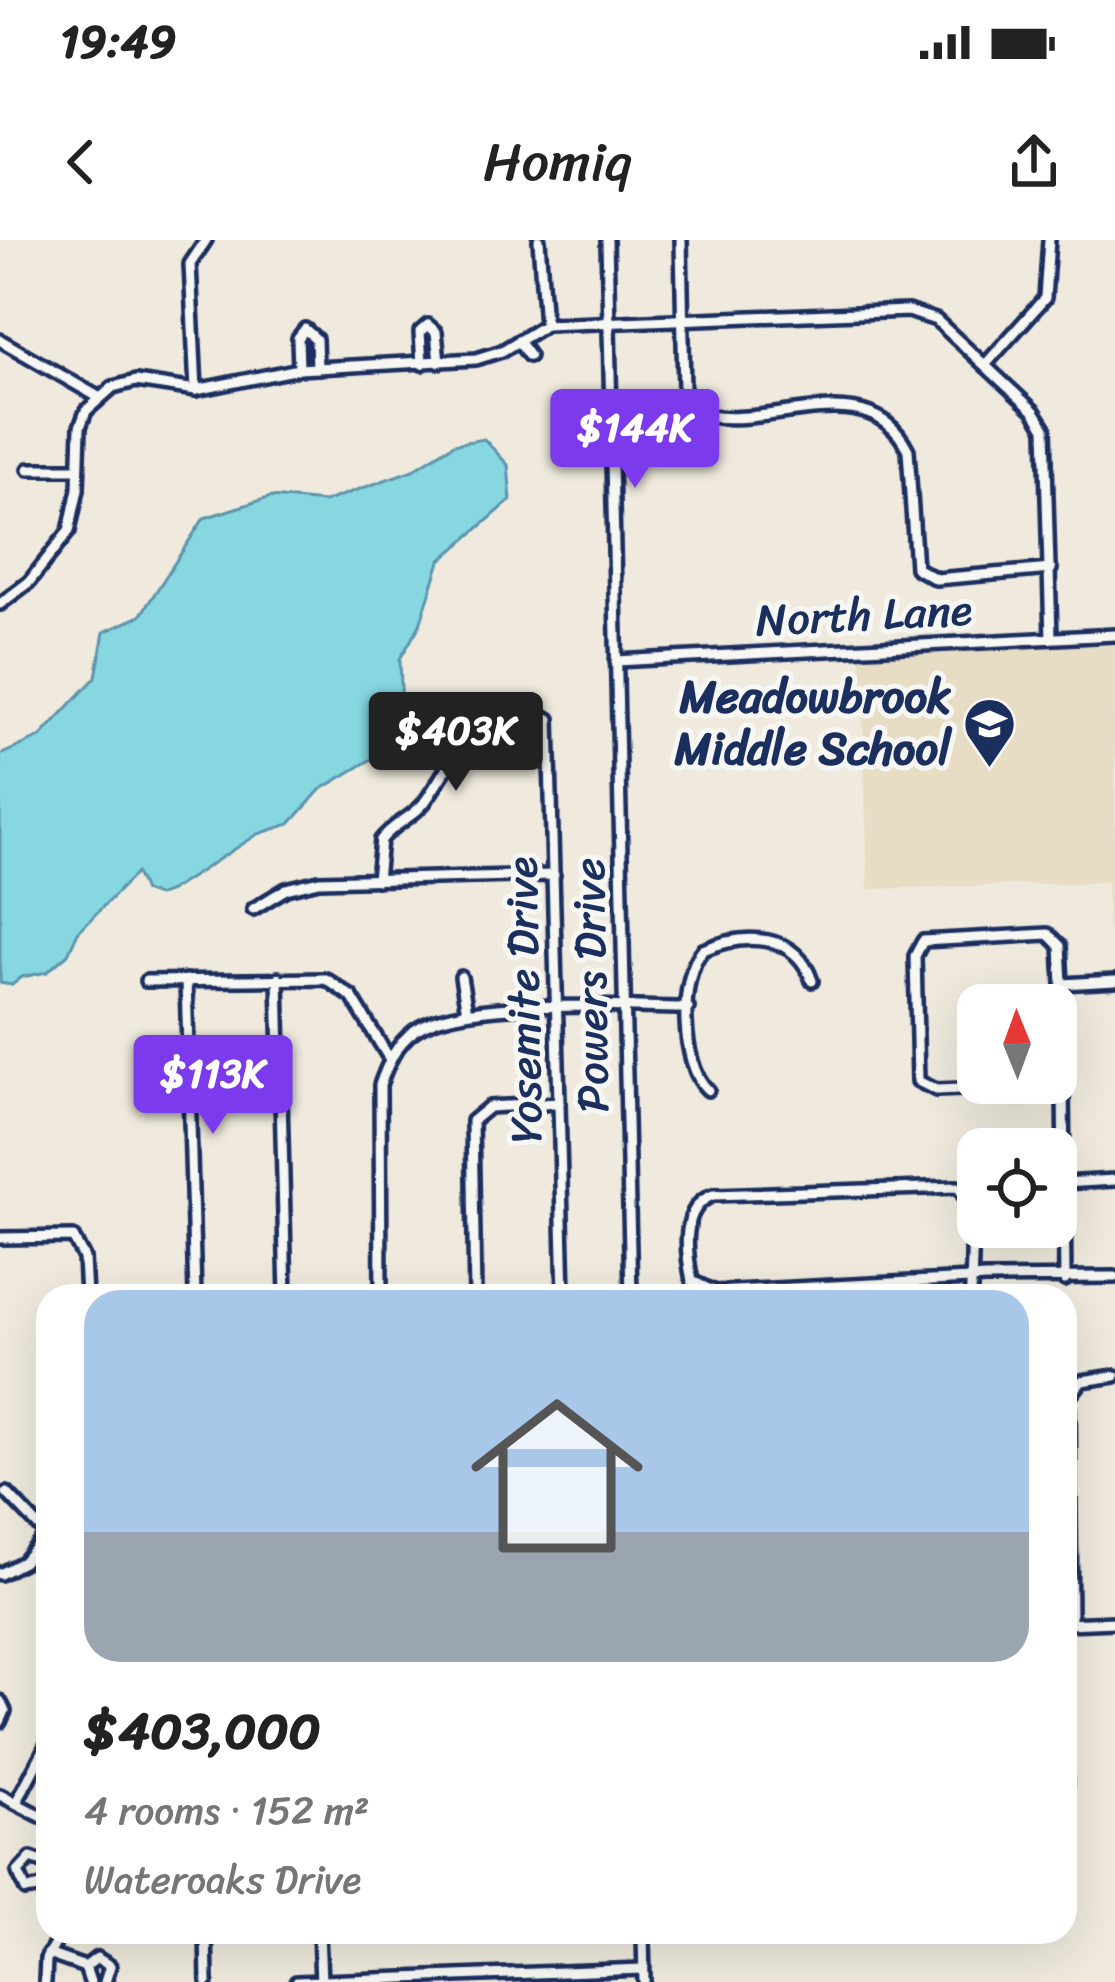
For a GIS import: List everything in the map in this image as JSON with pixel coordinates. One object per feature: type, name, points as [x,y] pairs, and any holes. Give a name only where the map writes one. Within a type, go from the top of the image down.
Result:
[{"type":"street","points":[[196,390],[190,264],[206,240]]},
{"type":"street","points":[[538,240],[545,325]]},
{"type":"street","name":"Powers Drive","points":[[607,240],[631,1284]]},
{"type":"street","points":[[681,240],[686,404],[702,415],[855,410],[882,418],[908,450],[916,568],[936,579],[1051,569]]},
{"type":"street","points":[[985,365],[1045,298],[1048,240]]},
{"type":"street","points":[[0,604],[29,582],[69,531],[80,428],[100,398],[136,381],[196,390],[299,369],[476,358],[545,325],[908,311],[936,320],[1045,428],[1051,638]]},
{"type":"street","points":[[422,364],[420,332],[428,325],[436,332],[439,362]]},
{"type":"street","points":[[299,369],[298,338],[304,329],[316,339],[317,368]]},
{"type":"street","points":[[0,340],[100,398]]},
{"type":"street","points":[[518,341],[529,356]]},
{"type":"street","points":[[29,469],[78,469]]},
{"type":"street","name":"North Lane","points":[[616,661],[1115,635]]},
{"type":"street","name":"Yosemite Drive","points":[[377,880],[381,840],[423,803],[475,725],[536,711],[553,729],[564,1284]]},
{"type":"street","points":[[253,909],[286,889],[319,880],[554,875]]},
{"type":"street","points":[[957,1089],[936,1090],[918,1081],[915,956],[923,941],[1055,938],[1061,984],[1115,981]]},
{"type":"street","points":[[708,1090],[691,1072],[688,1007],[694,959],[716,944],[790,946],[801,954],[812,981]]},
{"type":"street","points":[[461,976],[466,1012]]},
{"type":"street","points":[[146,981],[313,977],[339,985],[389,1058]]},
{"type":"street","points":[[278,978],[286,1284]]},
{"type":"street","points":[[186,980],[195,1284]]},
{"type":"street","points":[[381,1284],[377,1113],[389,1058],[412,1032],[466,1012],[688,1007]]},
{"type":"street","points":[[475,1284],[472,1120],[490,1107],[560,1103]]},
{"type":"street","points":[[1077,1182],[1115,1180]]},
{"type":"street","points":[[698,1284],[692,1281],[692,1208],[713,1195],[945,1185],[957,1187],[968,1204],[970,1284]]},
{"type":"street","points":[[0,1238],[73,1238],[84,1258],[85,1284]]},
{"type":"street","points":[[1064,1248],[1065,1280]]},
{"type":"street","points":[[872,1284],[1115,1277]]},
{"type":"street","points":[[1077,1389],[1089,1378],[1115,1376]]},
{"type":"street","points":[[7,1493],[36,1523]]},
{"type":"street","points":[[0,1574],[23,1562],[36,1547]]},
{"type":"street","points":[[1077,1624],[1115,1622]]},
{"type":"street","points":[[0,1701],[5,1711],[0,1722]]},
{"type":"street","points":[[16,1803],[36,1765]]},
{"type":"street","points":[[0,1795],[36,1814]]},
{"type":"street","points":[[36,1860],[25,1861],[18,1879],[36,1890]]},
{"type":"street","points":[[45,1982],[48,1954],[54,1944]]},
{"type":"street","points":[[206,1944],[207,1982]]},
{"type":"street","points":[[320,1944],[321,1982]]},
{"type":"street","points":[[643,1944],[644,1982]]},
{"type":"street","points":[[48,1954],[85,1967]]},
{"type":"street","points":[[85,1967],[97,1958],[106,1961],[111,1970],[105,1982]]},
{"type":"street","points":[[85,1967],[90,1982]]},
{"type":"street","points":[[296,1982],[644,1969]]},
{"type":"shaded area","name":"Meadowbrook Middle School","points":[[1115,645],[1115,931],[1108,931],[1107,882],[868,889],[861,656]]},
{"type":"water","points":[[484,439],[508,465],[511,500],[440,561],[420,625],[400,659],[402,714],[387,768],[377,766],[375,757],[320,790],[290,824],[258,834],[170,891],[157,896],[144,891],[136,873],[78,932],[68,954],[47,972],[22,977],[12,985],[0,983],[0,755],[40,737],[96,677],[104,632],[140,616],[204,518],[271,497],[324,502],[413,470],[454,444]]},
{"type":"place","name":"Meadowbrook Middle School","points":[[990,769]]}]
